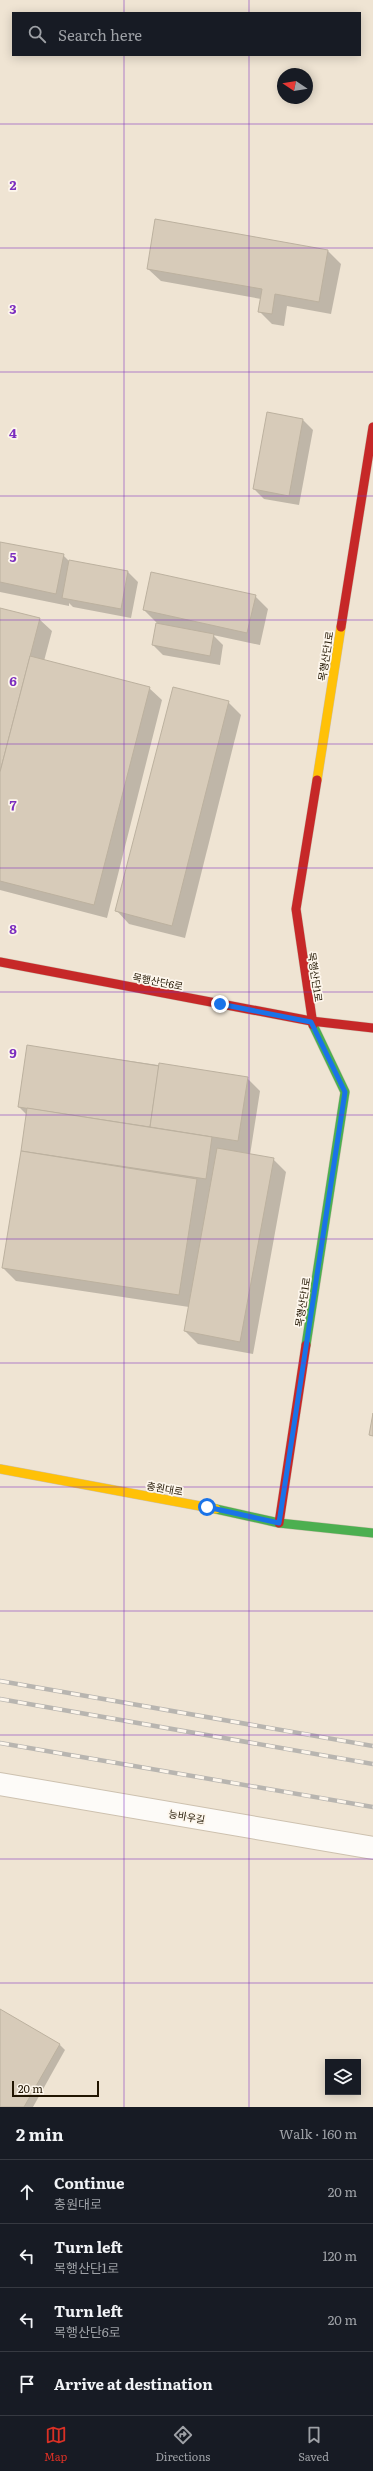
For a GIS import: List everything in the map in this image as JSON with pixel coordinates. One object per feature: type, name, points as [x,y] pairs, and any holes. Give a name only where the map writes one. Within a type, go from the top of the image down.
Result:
[{"type":"street","name":"목행산단1로","points":[[279,1523],[345,1092],[311,1022],[296,909],[373,427]]},
{"type":"street","name":"목행산단6로","points":[[0,962],[311,1022],[373,1028]]},
{"type":"street","name":"충원대로","points":[[0,1469],[207,1507],[279,1523],[373,1533]]},
{"type":"street","name":"능바우길","points":[[0,1784],[373,1848]]},
{"type":"building","points":[[155,219],[328,250],[319,302],[275,294],[272,314],[258,312],[262,289],[147,269]]},
{"type":"building","points":[[267,412],[303,419],[289,496],[253,489]]},
{"type":"building","points":[[0,542],[64,554],[56,594],[0,582]]},
{"type":"building","points":[[69,560],[128,571],[121,609],[62,598]]},
{"type":"building","points":[[151,572],[256,595],[247,633],[143,610]]},
{"type":"building","points":[[0,608],[40,618],[0,772]]},
{"type":"building","points":[[156,623],[214,634],[210,656],[152,645]]},
{"type":"building","points":[[30,656],[150,687],[94,905],[0,881],[0,772]]},
{"type":"building","points":[[173,687],[229,701],[172,926],[115,911]]},
{"type":"building","points":[[27,1045],[159,1066],[150,1127],[18,1107]]},
{"type":"building","points":[[159,1063],[248,1077],[238,1141],[150,1127]]},
{"type":"building","points":[[27,1108],[212,1137],[206,1179],[21,1151]]},
{"type":"building","points":[[217,1148],[274,1158],[240,1342],[184,1331]]},
{"type":"building","points":[[21,1151],[197,1179],[179,1295],[2,1268]]},
{"type":"building","points":[[373,1413],[373,1436],[369,1435]]},
{"type":"building","points":[[0,2009],[60,2044],[24,2107],[0,2107]]},
{"type":"railway","points":[[0,1681],[373,1746]]},
{"type":"railway","points":[[0,1699],[373,1764]]},
{"type":"railway","points":[[0,1743],[373,1807]]},
{"type":"traffic: fast","points":[[306,1345],[345,1092],[313,1025]]},
{"type":"traffic: fast","points":[[216,1509],[279,1523],[373,1533]]},
{"type":"traffic: slow","points":[[317,780],[341,627]]},
{"type":"traffic: slow","points":[[0,1469],[216,1509]]},
{"type":"traffic: jam","points":[[341,627],[373,427]]},
{"type":"traffic: jam","points":[[313,1025],[296,909],[317,780]]},
{"type":"traffic: jam","points":[[0,962],[311,1021],[373,1028]]},
{"type":"traffic: jam","points":[[279,1523],[306,1345]]},
{"type":"route","points":[[207,1507],[279,1523],[345,1092],[311,1022],[220,1004]]}]
